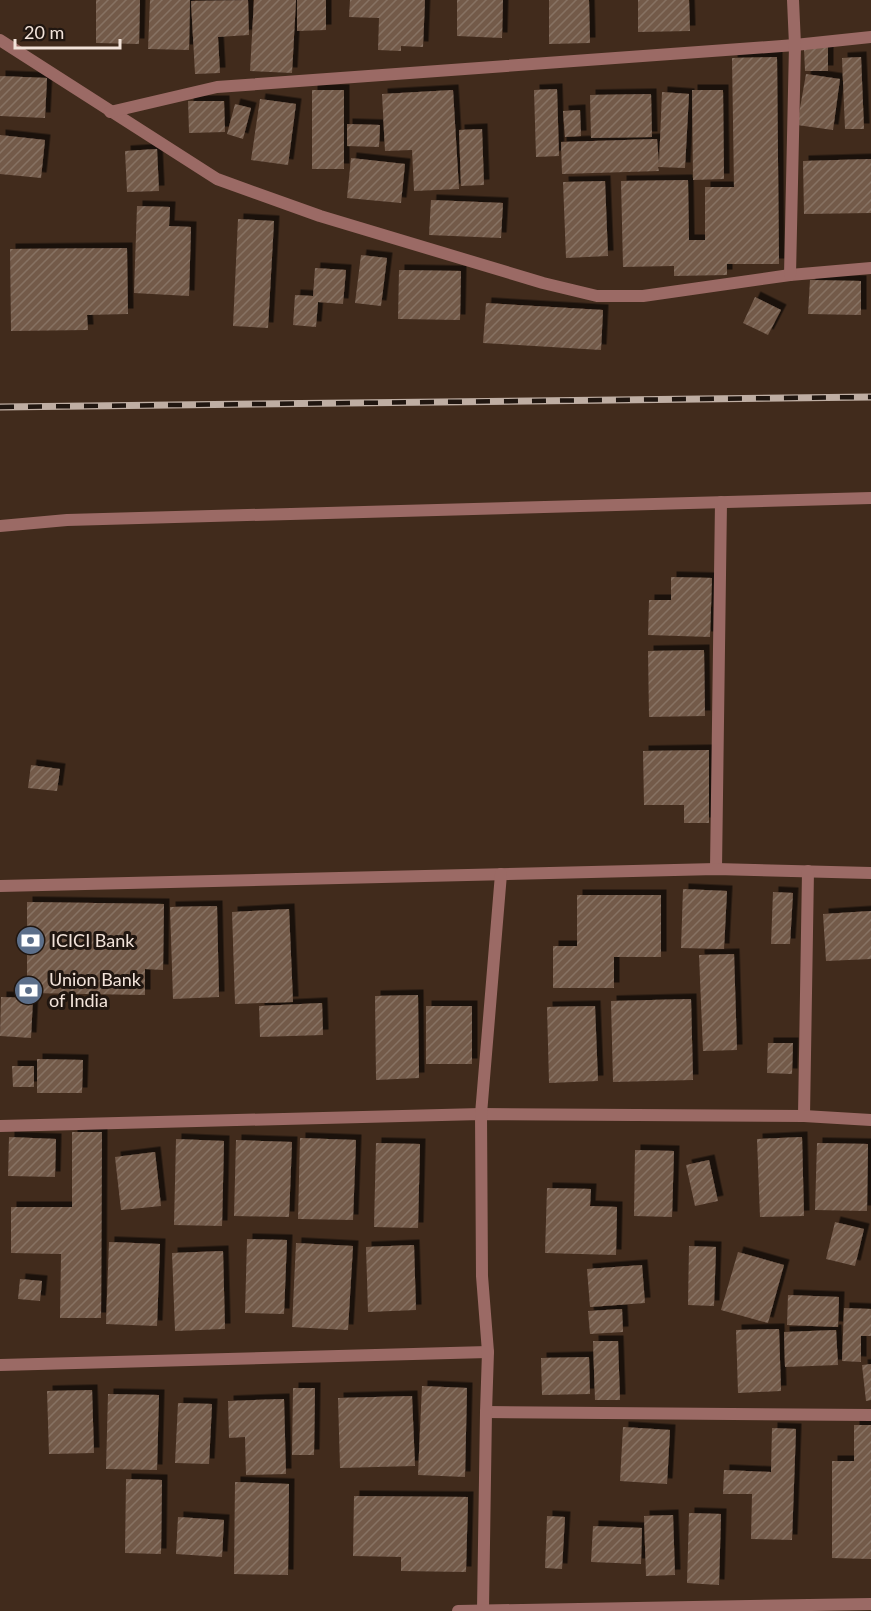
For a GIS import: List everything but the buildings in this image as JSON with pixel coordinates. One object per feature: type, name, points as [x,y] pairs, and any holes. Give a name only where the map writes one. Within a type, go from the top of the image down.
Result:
[{"type":"street","points":[[790,275],[795,45],[793,0]]},
{"type":"street","points":[[110,112],[217,87],[795,45],[871,37]]},
{"type":"street","points":[[0,40],[217,179],[320,216],[543,283],[597,296],[643,296],[790,275],[871,268]]},
{"type":"street","points":[[0,526],[67,520],[871,498]]},
{"type":"street","points":[[716,869],[721,502]]},
{"type":"street","points":[[0,886],[716,869],[871,873]]},
{"type":"street","points":[[804,1116],[808,871]]},
{"type":"street","points":[[483,1610],[489,1352],[482,1276],[481,1114],[501,874]]},
{"type":"street","points":[[0,1126],[481,1114],[804,1116],[871,1120]]},
{"type":"street","points":[[0,1365],[489,1352]]},
{"type":"street","points":[[486,1412],[871,1415]]},
{"type":"street","points":[[458,1611],[828,1608],[871,1604]]},
{"type":"railway","points":[[0,407],[871,397]]},
{"type":"place","name":"ICICI Bank","points":[[30,941]]},
{"type":"place","name":"Union Bank of India","points":[[28,990]]}]
